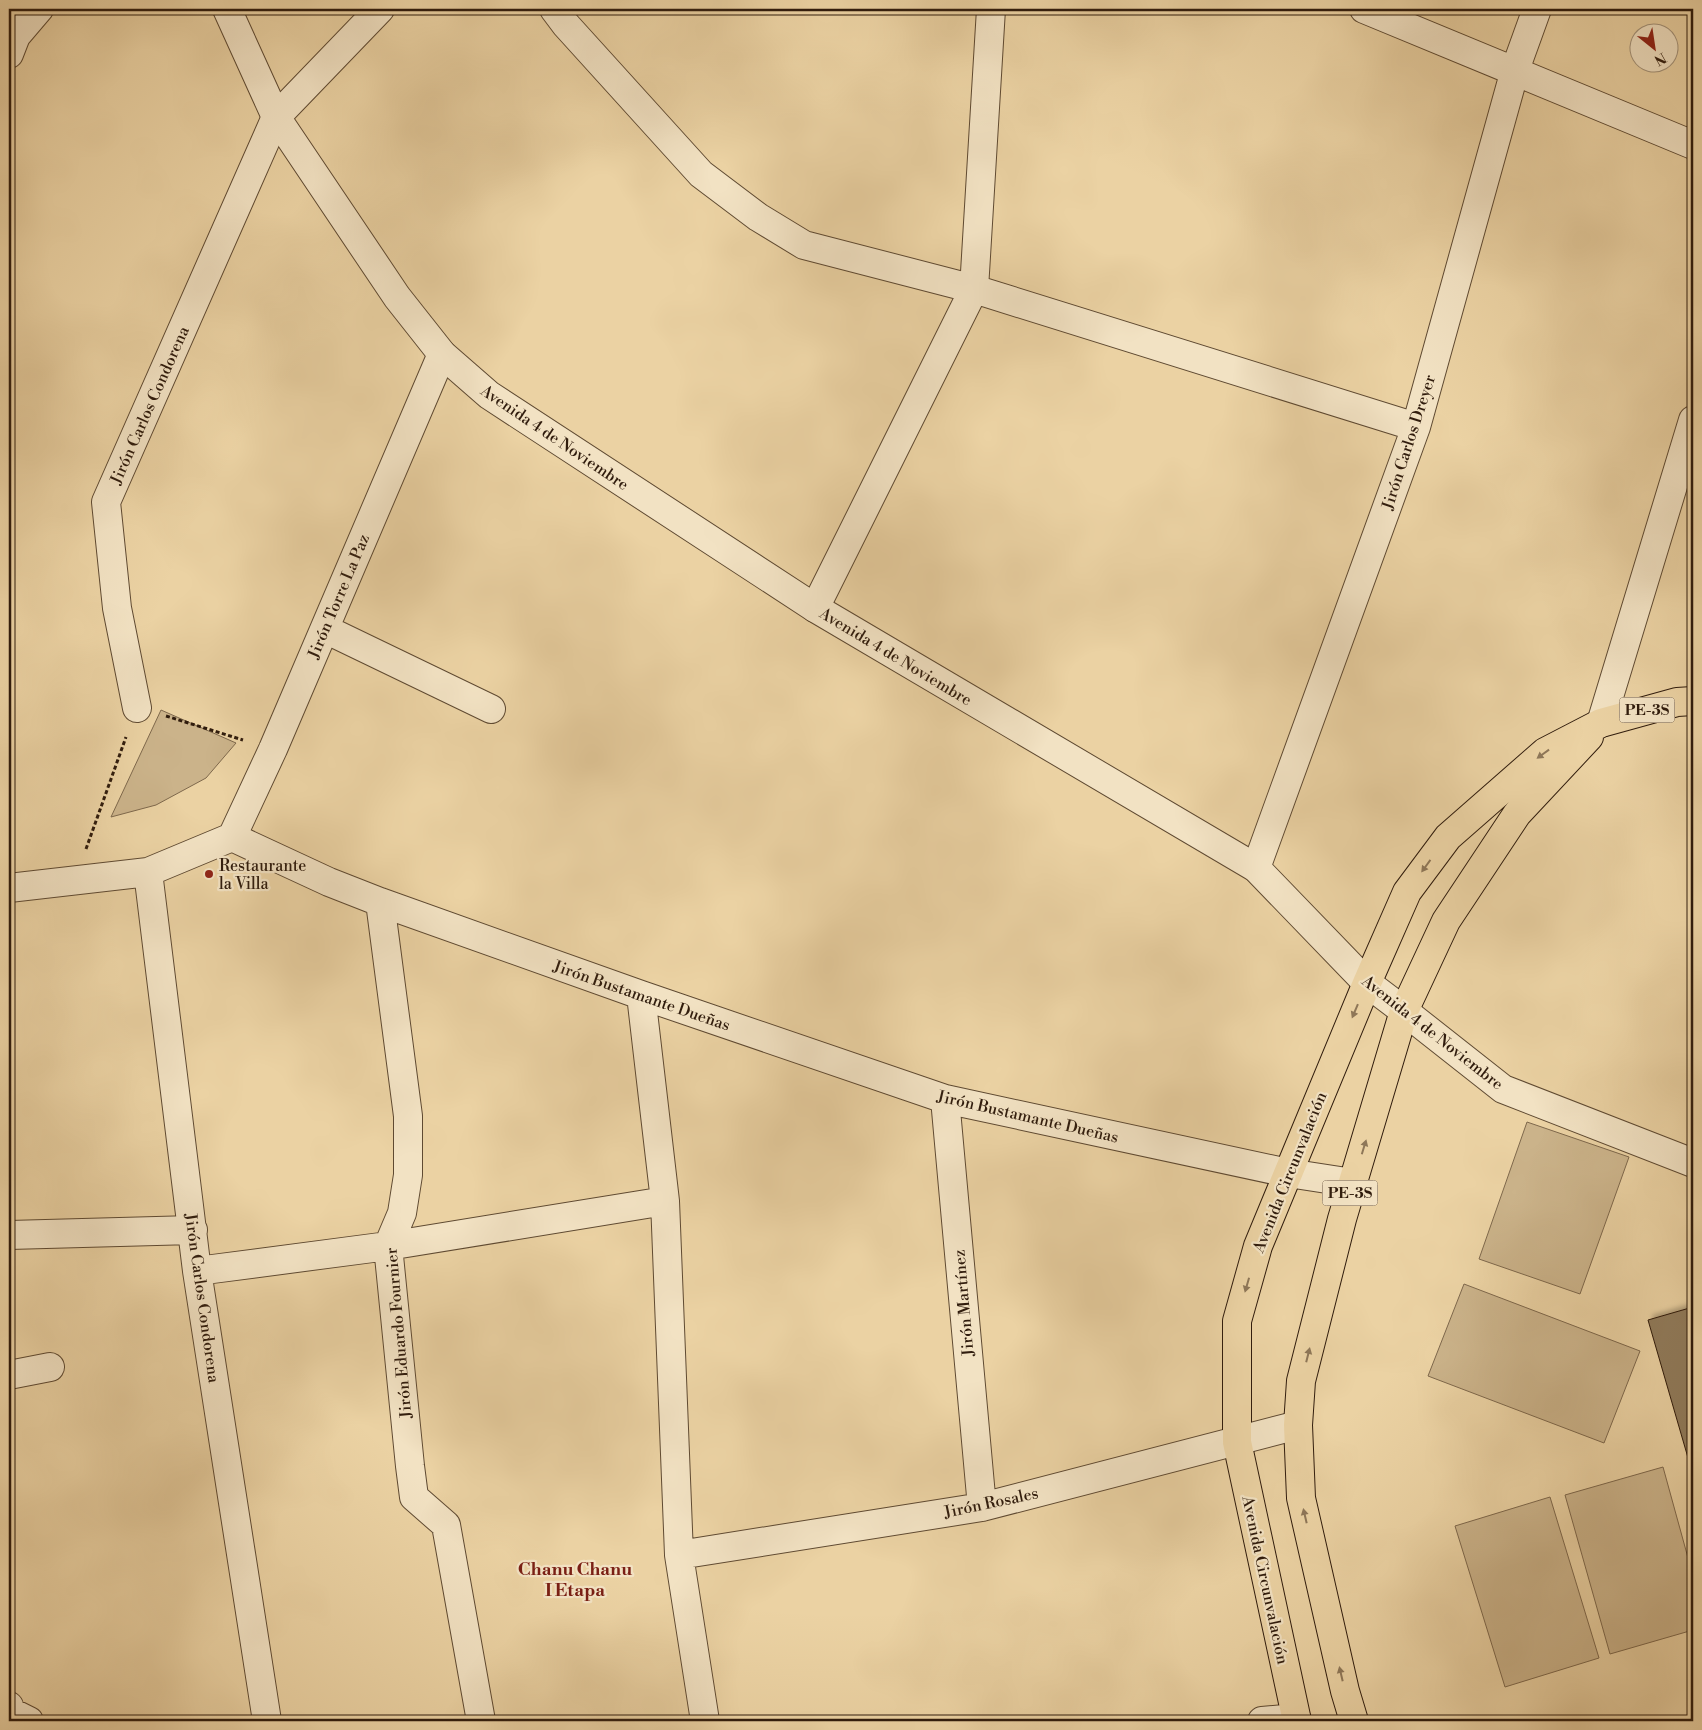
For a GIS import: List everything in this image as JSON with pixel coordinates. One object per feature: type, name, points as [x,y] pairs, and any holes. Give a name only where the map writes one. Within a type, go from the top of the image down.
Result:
[{"type":"highway","name":"Avenida Circunvalación","points":[[1296,1720],[1237,1442],[1237,1321],[1258,1246],[1367,983],[1408,892],[1448,837],[1545,752],[1602,723],[1676,702],[1693,701]]},
{"type":"highway","name":"PE-3S","points":[[1354,1721],[1301,1498],[1298,1425],[1301,1381],[1342,1219],[1404,1011],[1446,921],[1517,814],[1602,723]]},
{"type":"street","points":[[11,43],[40,9]]},
{"type":"street","name":"Avenida 4 de Noviembre","points":[[227,9],[276,117],[397,297],[442,354],[489,395],[815,608],[1256,868],[1367,983],[1503,1089],[1693,1163]]},
{"type":"street","points":[[276,117],[380,9]]},
{"type":"street","points":[[554,9],[566,25],[701,174],[758,217],[804,245],[974,289],[1416,427]]},
{"type":"street","points":[[815,608],[974,289],[991,9]]},
{"type":"street","points":[[1364,9],[1693,145]]},
{"type":"street","name":"Jirón Carlos Dreyer","points":[[1256,868],[1416,427],[1515,70],[1537,9]]},
{"type":"street","name":"Jirón Carlos Condorena","points":[[137,708],[117,608],[106,502],[276,117]]},
{"type":"street","name":"Jirón Torre La Paz","points":[[232,837],[273,749],[442,354]]},
{"type":"street","points":[[1602,723],[1693,420]]},
{"type":"street","points":[[324,629],[491,709]]},
{"type":"street","points":[[9,888],[148,872],[232,837]]},
{"type":"street","name":"Jirón Bustamante Dueñas","points":[[232,837],[329,882],[380,902],[641,995],[945,1099],[1288,1173],[1353,1183]]},
{"type":"street","name":"Jirón Carlos Condorena","points":[[148,872],[197,1271],[267,1721]]},
{"type":"street","name":"Jirón Eduardo Fournier","points":[[380,902],[408,1116],[408,1175],[402,1213],[388,1246],[410,1466],[414,1497],[446,1525],[481,1721]]},
{"type":"street","points":[[641,995],[665,1201],[679,1555],[705,1721]]},
{"type":"street","name":"Jirón Martínez","points":[[945,1099],[982,1506]]},
{"type":"street","points":[[197,1271],[388,1246],[665,1201]]},
{"type":"street","points":[[9,1234],[193,1230]]},
{"type":"street","points":[[9,1375],[50,1367]]},
{"type":"street","name":"Jirón Rosales","points":[[679,1555],[982,1506],[1298,1425]]},
{"type":"street","points":[[9,1706],[9,1711],[29,1721]]},
{"type":"street","points":[[1262,1721],[1296,1720]]},
{"type":"path","points":[[75,880],[137,708],[273,749]]},
{"type":"shaded area","points":[[161,710],[236,743],[206,778],[156,805],[111,817]]},
{"type":"shaded area","points":[[1527,1122],[1629,1157],[1580,1294],[1479,1259]]},
{"type":"shaded area","points":[[1464,1284],[1640,1351],[1604,1443],[1428,1376]]},
{"type":"shaded area","points":[[1663,1467],[1693,1576],[1693,1630],[1610,1654],[1565,1495]]},
{"type":"shaded area","points":[[1550,1497],[1599,1658],[1505,1687],[1455,1526]]},
{"type":"building","points":[[1693,1307],[1693,1475],[1648,1320]]},
{"type":"place","name":"Restaurante la Villa","points":[[209,874]]},
{"type":"district","name":"Chanu Chanu I Etapa","points":[[575,1579]]}]
